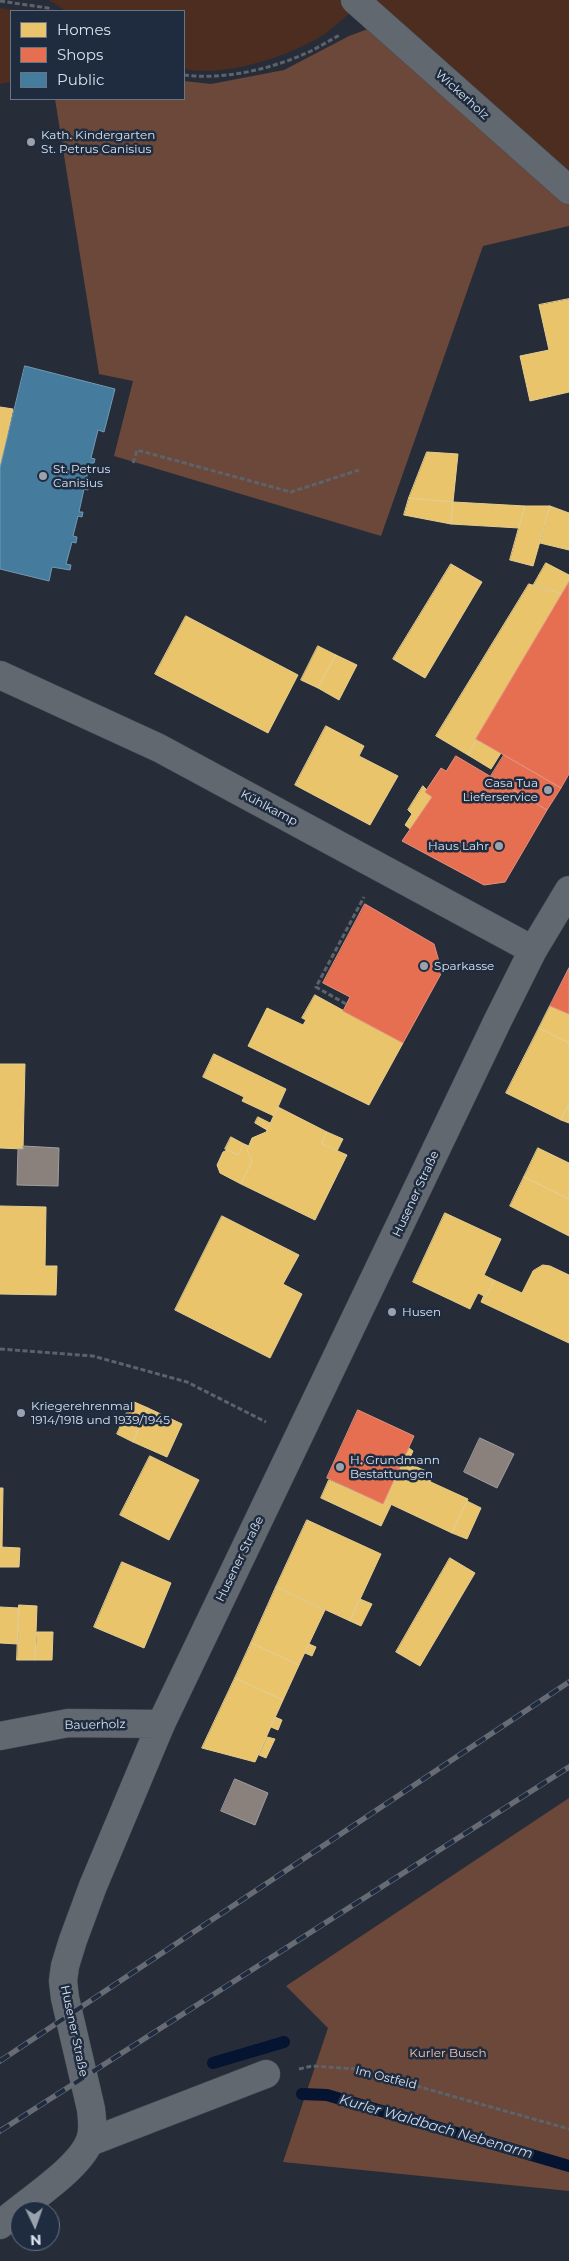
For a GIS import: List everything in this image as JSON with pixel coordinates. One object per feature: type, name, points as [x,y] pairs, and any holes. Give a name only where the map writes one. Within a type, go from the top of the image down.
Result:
[{"type":"street","name":"Wickerholz","points":[[364,8],[569,190]]},
{"type":"street","name":"Kühlkamp","points":[[0,675],[159,748],[534,950]]},
{"type":"street","name":"Husener Straße","points":[[90,2142],[93,2128],[92,2109],[65,1998],[63,1981],[65,1966],[93,1886],[161,1724],[298,1437],[534,950],[569,890]]},
{"type":"street","name":"Bauerholz","points":[[0,1736],[68,1723],[161,1724]]},
{"type":"street","points":[[0,2225],[60,2176],[79,2157],[90,2142],[266,2074]]},
{"type":"path","points":[[0,1],[48,8],[51,10]]},
{"type":"path","points":[[185,75],[224,75],[263,68],[303,55],[364,8]]},
{"type":"path","points":[[134,463],[136,450],[292,492],[359,470]]},
{"type":"path","points":[[346,1004],[316,987],[364,896]]},
{"type":"path","points":[[0,1348],[92,1356],[187,1382],[298,1437]]},
{"type":"path","name":"Im Ostfeld","points":[[266,2074],[312,2066],[356,2070],[569,2129]]},
{"type":"shaded area","points":[[49,0],[341,0],[353,11],[329,31],[300,48],[250,65],[215,71],[199,71],[185,69],[185,10],[64,10]]},
{"type":"shaded area","points":[[369,0],[569,0],[569,179]]},
{"type":"shaded area","points":[[0,8],[17,10],[10,10],[10,82],[0,84]]},
{"type":"green space","points":[[376,26],[569,202],[569,226],[483,246],[381,536],[114,456],[133,381],[99,374],[55,100],[185,100],[185,81],[211,84],[284,70],[349,36]]},
{"type":"green space","name":"Kurler Busch","points":[[569,1798],[569,2191],[283,2162],[328,2028],[286,1986]]},
{"type":"building: Homes","points":[[569,299],[569,392],[530,401],[520,356],[549,350],[539,305]]},
{"type":"building: Homes","points":[[0,407],[13,409],[0,468]]},
{"type":"building: Homes","points":[[427,452],[458,454],[453,502],[409,498]]},
{"type":"building: Homes","points":[[409,498],[453,502],[451,524],[404,515]]},
{"type":"building: Homes","points":[[453,502],[525,506],[519,528],[451,524]]},
{"type":"building: Homes","points":[[525,506],[550,506],[533,566],[510,560]]},
{"type":"building: Homes","points":[[550,506],[569,513],[569,550],[540,543]]},
{"type":"building: Homes","points":[[546,563],[569,575],[569,582],[562,594],[533,586]]},
{"type":"building: Homes","points":[[451,564],[482,582],[425,678],[393,659]]},
{"type":"building: Homes","points":[[529,584],[562,594],[468,755],[436,736]]},
{"type":"building: Homes","points":[[186,616],[298,675],[268,733],[155,674]]},
{"type":"building: Homes","points":[[318,646],[336,655],[318,688],[301,680]]},
{"type":"building: Homes","points":[[336,655],[357,665],[339,700],[318,688]]},
{"type":"building: Homes","points":[[326,726],[364,746],[359,756],[398,776],[370,825],[295,785]]},
{"type":"building: Homes","points":[[477,740],[501,753],[491,769],[468,755]]},
{"type":"building: Homes","points":[[423,786],[427,790],[425,792],[432,797],[410,829],[405,825],[412,814],[408,810]]},
{"type":"building: Homes","points":[[315,995],[403,1043],[369,1105],[248,1046],[267,1008],[303,1025],[306,1020],[302,1018]]},
{"type":"building: Homes","points":[[550,1006],[569,1014],[569,1043],[539,1028]]},
{"type":"building: Homes","points":[[539,1028],[569,1043],[569,1104],[561,1120],[506,1093]]},
{"type":"building: Homes","points":[[214,1054],[286,1089],[274,1116],[242,1101],[244,1097],[203,1077]]},
{"type":"building: Homes","points":[[0,1064],[25,1064],[23,1149],[0,1148]]},
{"type":"building: Homes","points":[[569,1104],[569,1123],[561,1120]]},
{"type":"building: Homes","points":[[278,1107],[327,1132],[322,1144],[347,1155],[315,1220],[241,1184],[252,1161],[247,1150],[252,1138],[266,1132]]},
{"type":"building: Homes","points":[[258,1117],[270,1123],[267,1130],[255,1123]]},
{"type":"building: Homes","points":[[327,1132],[343,1139],[337,1151],[322,1144]]},
{"type":"building: Homes","points":[[231,1137],[244,1144],[238,1155],[225,1149]]},
{"type":"building: Homes","points":[[244,1144],[249,1146],[247,1150],[252,1161],[241,1184],[220,1173],[217,1165],[223,1152],[227,1150],[238,1155]]},
{"type":"building: Homes","points":[[538,1148],[569,1163],[569,1199],[524,1177]]},
{"type":"building: Homes","points":[[524,1177],[569,1199],[569,1236],[510,1206]]},
{"type":"building: Homes","points":[[0,1206],[46,1207],[45,1266],[57,1266],[56,1295],[0,1294]]},
{"type":"building: Homes","points":[[445,1213],[501,1239],[484,1275],[494,1280],[486,1297],[478,1293],[470,1309],[413,1282]]},
{"type":"building: Homes","points":[[222,1216],[299,1255],[283,1284],[302,1294],[270,1358],[175,1310]]},
{"type":"building: Homes","points":[[543,1265],[550,1266],[569,1275],[569,1343],[481,1302],[484,1295],[486,1297],[494,1280],[522,1293],[533,1271]]},
{"type":"building: Homes","points":[[132,1401],[148,1408],[133,1442],[117,1434]]},
{"type":"building: Homes","points":[[148,1408],[182,1424],[167,1457],[133,1442]]},
{"type":"building: Homes","points":[[409,1448],[413,1451],[408,1462],[403,1460]]},
{"type":"building: Homes","points":[[150,1456],[199,1480],[169,1540],[120,1515]]},
{"type":"building: Homes","points":[[403,1460],[414,1466],[411,1473],[468,1499],[452,1533],[384,1501]]},
{"type":"building: Homes","points":[[414,1466],[434,1474],[430,1482],[411,1473]]},
{"type":"building: Homes","points":[[329,1480],[383,1504],[384,1501],[391,1505],[381,1526],[321,1498]]},
{"type":"building: Homes","points":[[0,1488],[3,1488],[2,1547],[0,1547]]},
{"type":"building: Homes","points":[[467,1501],[481,1508],[467,1539],[452,1533]]},
{"type":"building: Homes","points":[[307,1520],[381,1554],[350,1621],[276,1587]]},
{"type":"building: Homes","points":[[0,1547],[20,1548],[19,1567],[0,1567]]},
{"type":"building: Homes","points":[[450,1558],[475,1573],[420,1666],[396,1652]]},
{"type":"building: Homes","points":[[122,1562],[171,1583],[144,1648],[94,1627]]},
{"type":"building: Homes","points":[[276,1587],[325,1610],[299,1665],[251,1643]]},
{"type":"building: Homes","points":[[360,1599],[372,1604],[361,1626],[350,1621]]},
{"type":"building: Homes","points":[[19,1605],[37,1606],[35,1660],[17,1660]]},
{"type":"building: Homes","points":[[0,1607],[19,1608],[18,1644],[0,1643]]},
{"type":"building: Homes","points":[[37,1632],[53,1632],[52,1660],[35,1660]]},
{"type":"building: Homes","points":[[251,1643],[299,1665],[283,1700],[235,1678]]},
{"type":"building: Homes","points":[[309,1644],[316,1647],[312,1656],[305,1653]]},
{"type":"building: Homes","points":[[235,1678],[283,1700],[255,1762],[202,1748]]},
{"type":"building: Homes","points":[[275,1717],[282,1720],[278,1730],[271,1727]]},
{"type":"building: Homes","points":[[267,1737],[275,1739],[266,1758],[259,1755]]},
{"type":"building: Shops","points":[[569,582],[569,774],[561,788],[476,739]]},
{"type":"building: Shops","points":[[504,755],[561,788],[547,810],[491,776]]},
{"type":"building: Shops","points":[[456,756],[547,810],[505,882],[484,885],[402,841],[432,797],[425,792],[441,768],[446,771]]},
{"type":"building: Shops","points":[[365,904],[434,944],[442,972],[403,1043],[343,1011],[350,997],[323,983]]},
{"type":"building: Shops","points":[[569,968],[569,1014],[550,1006]]},
{"type":"building: Shops","points":[[358,1410],[414,1436],[383,1504],[327,1478]]},
{"type":"building: Public","name":"St. Petrus Canisius","points":[[25,366],[115,389],[104,432],[98,430],[91,458],[95,459],[94,463],[90,463],[85,484],[89,485],[88,490],[84,489],[79,512],[83,512],[82,517],[78,516],[73,536],[77,537],[76,543],[72,542],[66,564],[71,565],[70,570],[52,567],[49,581],[0,569],[0,468]]},
{"type":"building: Industry","points":[[23,1146],[59,1148],[58,1186],[17,1185],[18,1149],[23,1149]]},
{"type":"building: Industry","points":[[480,1438],[514,1454],[497,1488],[464,1472]]},
{"type":"building: Industry","points":[[235,1779],[268,1793],[255,1825],[221,1811]]},
{"type":"waterway","points":[[213,2063],[284,2042]]},
{"type":"waterway","name":"Kurler Waldbach Nebenarm","points":[[302,2094],[327,2095],[569,2166]]},
{"type":"railway","points":[[0,2061],[569,1682]]},
{"type":"railway","points":[[0,2131],[569,1767]]},
{"type":"place","name":"Kath. Kindergarten St. Petrus Canisius","points":[[31,142]]},
{"type":"place","name":"St. Petrus Canisius","points":[[43,476]]},
{"type":"place","name":"Casa Tua Lieferservice","points":[[548,790]]},
{"type":"place","name":"Haus Lahr","points":[[499,846]]},
{"type":"place","name":"Sparkasse","points":[[424,966]]},
{"type":"place","name":"Husen","points":[[392,1312]]},
{"type":"place","name":"Kriegerehrenmal 1914/1918 und 1939/1945","points":[[21,1413]]},
{"type":"place","name":"H. Grundmann Bestattungen","points":[[340,1467]]}]
